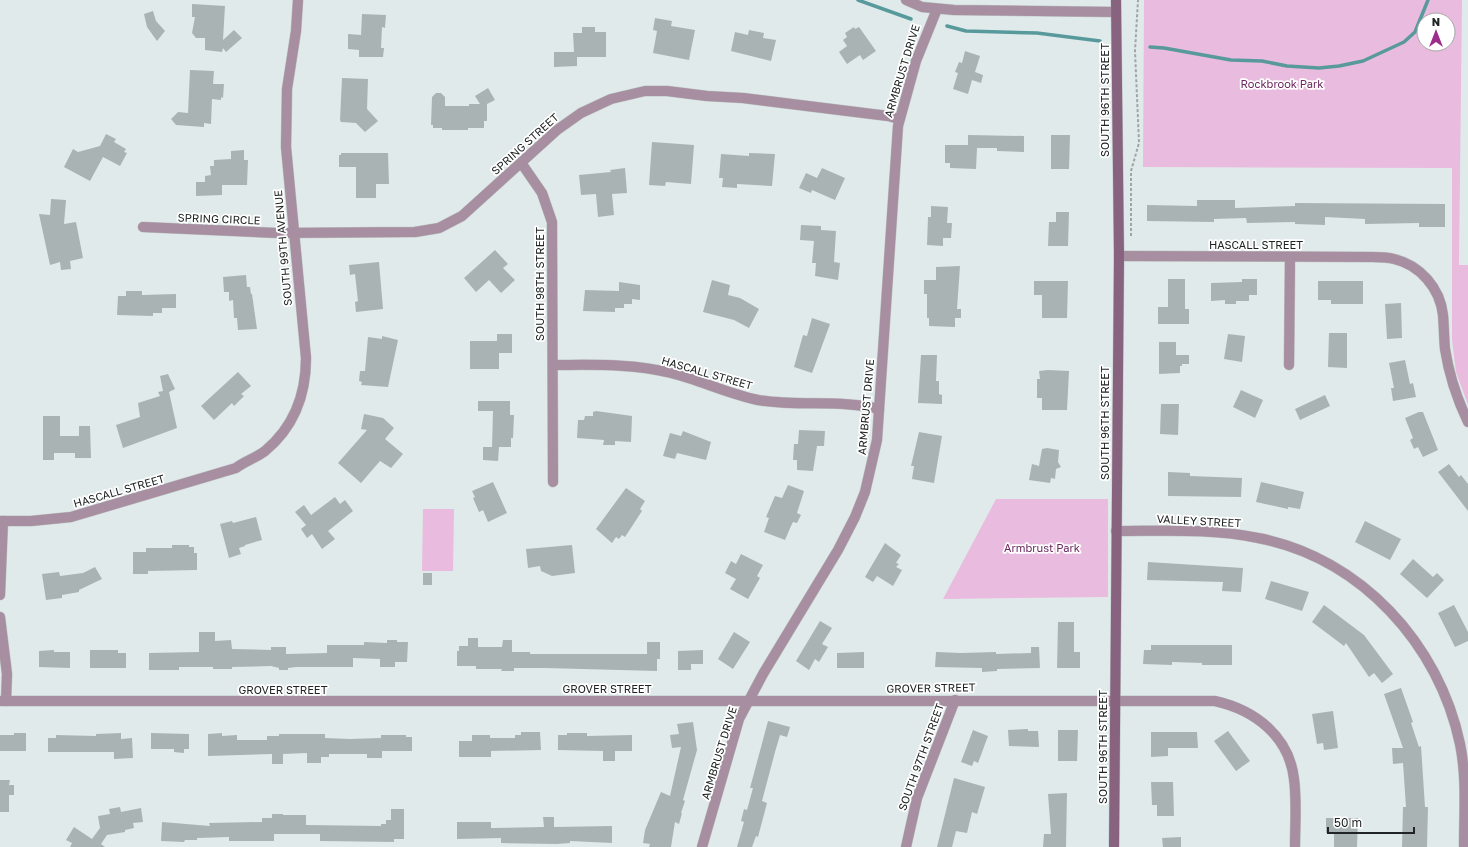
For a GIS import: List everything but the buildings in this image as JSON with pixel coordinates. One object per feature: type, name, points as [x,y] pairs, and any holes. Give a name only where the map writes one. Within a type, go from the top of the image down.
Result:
[{"type":"street","name":"SOUTH 99TH AVENUE","points":[[238,466],[255,458],[274,443],[286,428],[296,412],[306,375],[306,358],[294,232],[286,120],[298,0]]},
{"type":"street","points":[[906,0],[922,7],[937,8],[1116,12]]},
{"type":"street","name":"SOUTH 96TH STREET","points":[[1114,847],[1119,256],[1116,0]]},
{"type":"street","name":"ARMBRUST DRIVE","points":[[702,847],[739,719],[855,517],[865,492],[872,466],[879,409],[899,119],[916,61],[937,8]]},
{"type":"street","name":"SPRING STREET","points":[[294,232],[415,232],[439,228],[462,216],[522,164],[557,130],[581,113],[611,99],[645,91],[667,90],[706,96],[743,98],[899,119]]},
{"type":"street","name":"SOUTH 98TH STREET","points":[[522,164],[542,193],[552,222],[553,482]]},
{"type":"street","name":"SPRING CIRCLE","points":[[144,227],[183,230],[294,232]]},
{"type":"street","name":"HASCALL STREET","points":[[1119,256],[1393,259],[1412,266],[1423,274],[1435,290],[1443,315],[1445,347],[1449,370],[1457,398],[1468,422]]},
{"type":"street","points":[[1289,365],[1290,257]]},
{"type":"street","name":"HASCALL STREET","points":[[552,365],[642,367],[673,373],[730,393],[758,400],[788,403],[860,406],[879,409]]},
{"type":"street","name":"HASCALL STREET","points":[[2,521],[44,521],[94,512],[238,466]]},
{"type":"street","points":[[0,595],[2,521]]},
{"type":"street","name":"VALLEY STREET","points":[[1116,531],[1229,533],[1259,538],[1302,551],[1342,572],[1377,598],[1403,625],[1430,664],[1443,689],[1453,716],[1460,745],[1464,782],[1464,847]]},
{"type":"street","points":[[0,617],[7,674],[3,701]]},
{"type":"street","name":"SOUTH 97TH STREET","points":[[906,847],[917,798],[955,700]]},
{"type":"street","name":"GROVER STREET","points":[[3,701],[1215,701],[1230,704],[1256,717],[1276,735],[1286,750],[1294,779],[1295,847]]},
{"type":"path","points":[[1131,239],[1131,171],[1139,143],[1135,51],[1138,0]]},
{"type":"green space","name":"Rockbrook Park","points":[[1144,0],[1462,0],[1459,265],[1468,265],[1468,405],[1456,372],[1452,340],[1452,168],[1143,167]]},
{"type":"green space","name":"Armbrust Park","points":[[996,499],[1108,499],[1108,597],[943,599]]},
{"type":"green space","points":[[423,509],[454,509],[453,571],[422,571]]},
{"type":"waterway","points":[[858,0],[911,19]]},
{"type":"waterway","points":[[1150,47],[1164,48],[1231,60],[1262,61],[1287,66],[1319,68],[1339,66],[1363,61],[1404,42],[1415,32],[1428,0]]},
{"type":"waterway","points":[[947,26],[966,31],[1037,33],[1100,41]]}]
